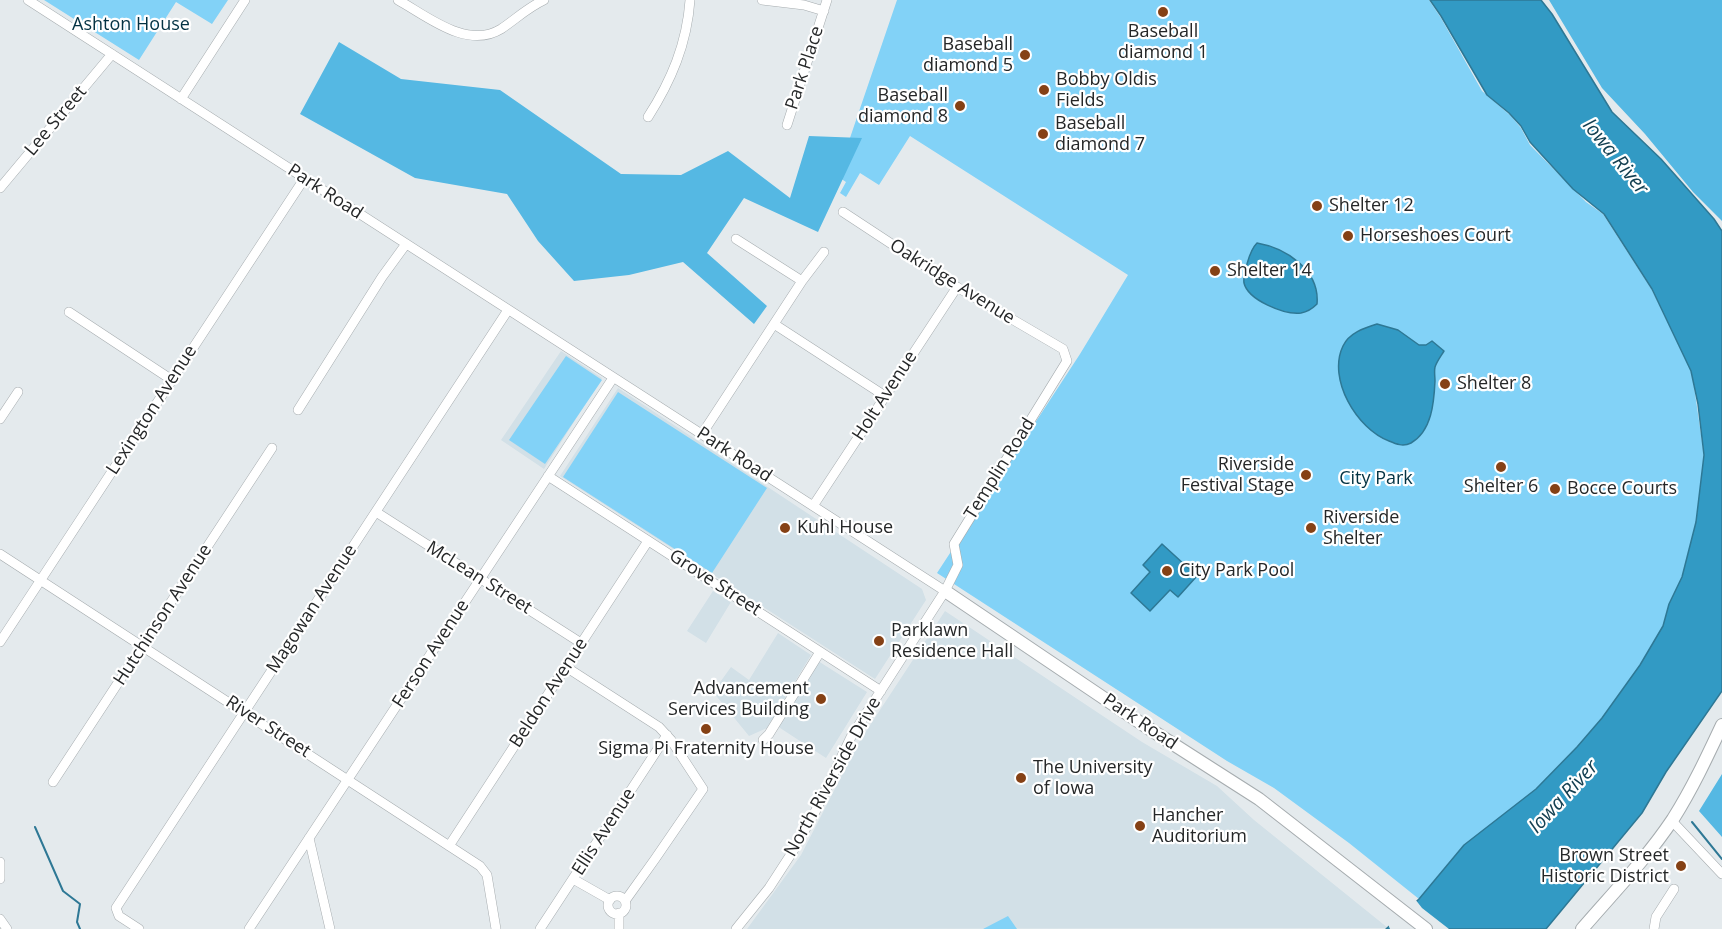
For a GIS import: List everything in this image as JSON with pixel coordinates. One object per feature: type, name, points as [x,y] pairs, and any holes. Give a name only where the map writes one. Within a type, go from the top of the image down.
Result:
[{"type":"main road","name":"Park Road","points":[[945,591],[1148,728],[1259,799],[1426,929]]},
{"type":"main road","points":[[1704,765],[1722,725]]},
{"type":"main road","points":[[1582,929],[1672,821],[1722,736]]},
{"type":"street","name":"Park Road","points":[[28,0],[945,591]]},
{"type":"street","points":[[181,99],[245,0]]},
{"type":"street","points":[[398,0],[450,30],[474,36],[500,30],[522,12],[544,0]]},
{"type":"street","points":[[648,117],[667,85],[680,55],[686,34],[690,0]]},
{"type":"street","points":[[762,0],[804,5],[824,11]]},
{"type":"street","name":"Park Place","points":[[787,125],[827,0]]},
{"type":"street","name":"Lee Street","points":[[0,188],[112,54]]},
{"type":"street","name":"Lexington Avenue","points":[[0,642],[304,178]]},
{"type":"street","name":"Oakridge Avenue","points":[[843,212],[957,287],[1063,349]]},
{"type":"street","points":[[736,239],[802,281]]},
{"type":"street","points":[[298,410],[406,244]]},
{"type":"street","points":[[702,434],[802,281],[824,252]]},
{"type":"street","name":"Holt Avenue","points":[[813,506],[957,287]]},
{"type":"street","name":"Magowan Avenue","points":[[139,929],[119,916],[116,908],[508,310]]},
{"type":"street","points":[[69,312],[172,380]]},
{"type":"street","points":[[774,324],[885,396]]},
{"type":"street","name":"Templin Road","points":[[945,591],[958,565],[954,544],[1065,367],[1066,355],[1063,349]]},
{"type":"street","name":"Ferson Avenue","points":[[249,929],[613,378]]},
{"type":"street","points":[[0,419],[18,392]]},
{"type":"street","name":"Hutchinson Avenue","points":[[53,782],[272,448]]},
{"type":"street","name":"Grove Street","points":[[548,476],[880,691]]},
{"type":"street","name":"McLean Street","points":[[376,512],[581,643]]},
{"type":"street","name":"Beldon Avenue","points":[[449,846],[648,541]]},
{"type":"street","name":"River Street","points":[[0,554],[480,867],[487,875],[496,929]]},
{"type":"street","name":"North Riverside Drive","points":[[736,929],[769,888],[794,851],[851,737],[945,591]]},
{"type":"street","points":[[763,740],[820,652]]},
{"type":"street","points":[[566,667],[668,735],[703,789],[625,901],[625,909],[615,914],[610,910],[608,905],[610,900],[617,896],[625,901]]},
{"type":"street","name":"Ellis Avenue","points":[[540,929],[668,735]]},
{"type":"street","points":[[1672,821],[1722,874]]},
{"type":"street","points":[[309,838],[330,929]]},
{"type":"street","points":[[0,862],[0,879]]},
{"type":"street","points":[[573,879],[610,900]]},
{"type":"street","points":[[1654,929],[1656,917],[1674,889]]},
{"type":"street","points":[[619,913],[619,929]]},
{"type":"street","points":[[0,919],[7,929]]},
{"type":"shaded area","points":[[1549,0],[1722,0],[1722,221],[1693,192],[1645,134],[1602,88]]},
{"type":"shaded area","points":[[339,42],[401,79],[500,90],[621,174],[681,175],[728,151],[790,198],[809,136],[862,138],[818,232],[744,198],[707,253],[767,306],[754,324],[683,262],[629,275],[574,281],[538,241],[507,194],[415,178],[300,114]]},
{"type":"shaded area","points":[[561,351],[602,378],[544,469],[501,440]]},
{"type":"shaded area","points":[[618,388],[922,589],[926,600],[875,679],[560,476]]},
{"type":"shaded area","points":[[713,591],[731,602],[706,643],[687,631]]},
{"type":"shaded area","name":"The University of Iowa","points":[[945,611],[1142,742],[1217,786],[1254,820],[1388,928],[747,929],[801,855],[859,742]]},
{"type":"shaded area","points":[[778,633],[811,655],[767,728],[749,736],[713,692],[731,667],[749,680]]},
{"type":"shaded area","points":[[818,661],[867,692],[826,758],[777,726]]},
{"type":"shaded area","points":[[1722,774],[1722,837],[1699,811]]},
{"type":"green space","name":"Ashton House","points":[[44,0],[228,0],[212,24],[176,2],[139,60]]},
{"type":"green space","name":"City Park","points":[[897,0],[1429,0],[1482,91],[1511,116],[1530,145],[1586,202],[1603,214],[1652,290],[1692,373],[1704,455],[1696,522],[1682,577],[1669,604],[1663,626],[1640,665],[1602,718],[1536,789],[1452,860],[1419,899],[1349,843],[1274,788],[1227,761],[937,573],[1080,354],[1128,275],[910,136],[879,185],[860,173],[846,197],[840,193],[846,182],[837,176]]},
{"type":"green space","points":[[566,356],[602,380],[545,464],[509,440]]},
{"type":"green space","points":[[618,392],[767,488],[712,573],[563,477]]},
{"type":"green space","points":[[1008,916],[1017,929],[983,929]]},
{"type":"water","name":"Iowa River","points":[[1430,0],[1541,0],[1612,112],[1661,159],[1722,231],[1722,691],[1666,772],[1642,813],[1546,929],[1386,929],[1419,899],[1464,845],[1536,789],[1577,747],[1602,718],[1640,665],[1663,626],[1669,604],[1682,577],[1696,522],[1704,455],[1698,404],[1691,371],[1652,289],[1604,214],[1573,189],[1530,142],[1521,126],[1487,95]]},
{"type":"water","points":[[1257,243],[1290,256],[1307,271],[1313,281],[1317,304],[1301,313],[1285,312],[1252,295],[1244,283],[1244,278],[1249,256]]},
{"type":"water","points":[[1377,324],[1398,330],[1419,345],[1426,345],[1432,341],[1444,351],[1435,367],[1434,398],[1428,424],[1418,438],[1405,445],[1389,441],[1366,426],[1348,401],[1342,387],[1339,359],[1343,346],[1353,334]]},
{"type":"water","points":[[1162,544],[1197,576],[1178,597],[1170,590],[1150,611],[1131,593],[1150,572],[1143,565]]},
{"type":"pier","points":[[1415,899],[1422,908],[1449,929],[1390,929],[1388,924]]},
{"type":"waterway","points":[[1692,822],[1722,859]]},
{"type":"waterway","points":[[35,827],[63,891],[80,904],[77,922],[80,929]]},
{"type":"place","name":"Baseball diamond 1","points":[[1163,12]]},
{"type":"place","name":"Baseball diamond 5","points":[[1025,55]]},
{"type":"place","name":"Bobby Oldis Fields","points":[[1044,90]]},
{"type":"place","name":"Baseball diamond 8","points":[[960,106]]},
{"type":"place","name":"Baseball diamond 7","points":[[1043,134]]},
{"type":"place","name":"Shelter 12","points":[[1317,206]]},
{"type":"place","name":"Horseshoes Court","points":[[1348,236]]},
{"type":"place","name":"Shelter 14","points":[[1215,271]]},
{"type":"place","name":"Shelter 8","points":[[1445,384]]},
{"type":"place","name":"Shelter 6","points":[[1501,467]]},
{"type":"place","name":"Riverside Festival Stage","points":[[1306,475]]},
{"type":"place","name":"Bocce Courts","points":[[1555,489]]},
{"type":"place","name":"Kuhl House","points":[[785,528]]},
{"type":"place","name":"Riverside Shelter","points":[[1311,528]]},
{"type":"place","name":"City Park Pool","points":[[1167,571]]},
{"type":"place","name":"Parklawn Residence Hall","points":[[879,641]]},
{"type":"place","name":"Advancement Services Building","points":[[821,699]]},
{"type":"place","name":"Sigma Pi Fraternity House","points":[[706,729]]},
{"type":"place","name":"The University of Iowa","points":[[1021,778]]},
{"type":"place","name":"Hancher Auditorium","points":[[1140,826]]},
{"type":"place","name":"Brown Street Historic District","points":[[1681,866]]}]
